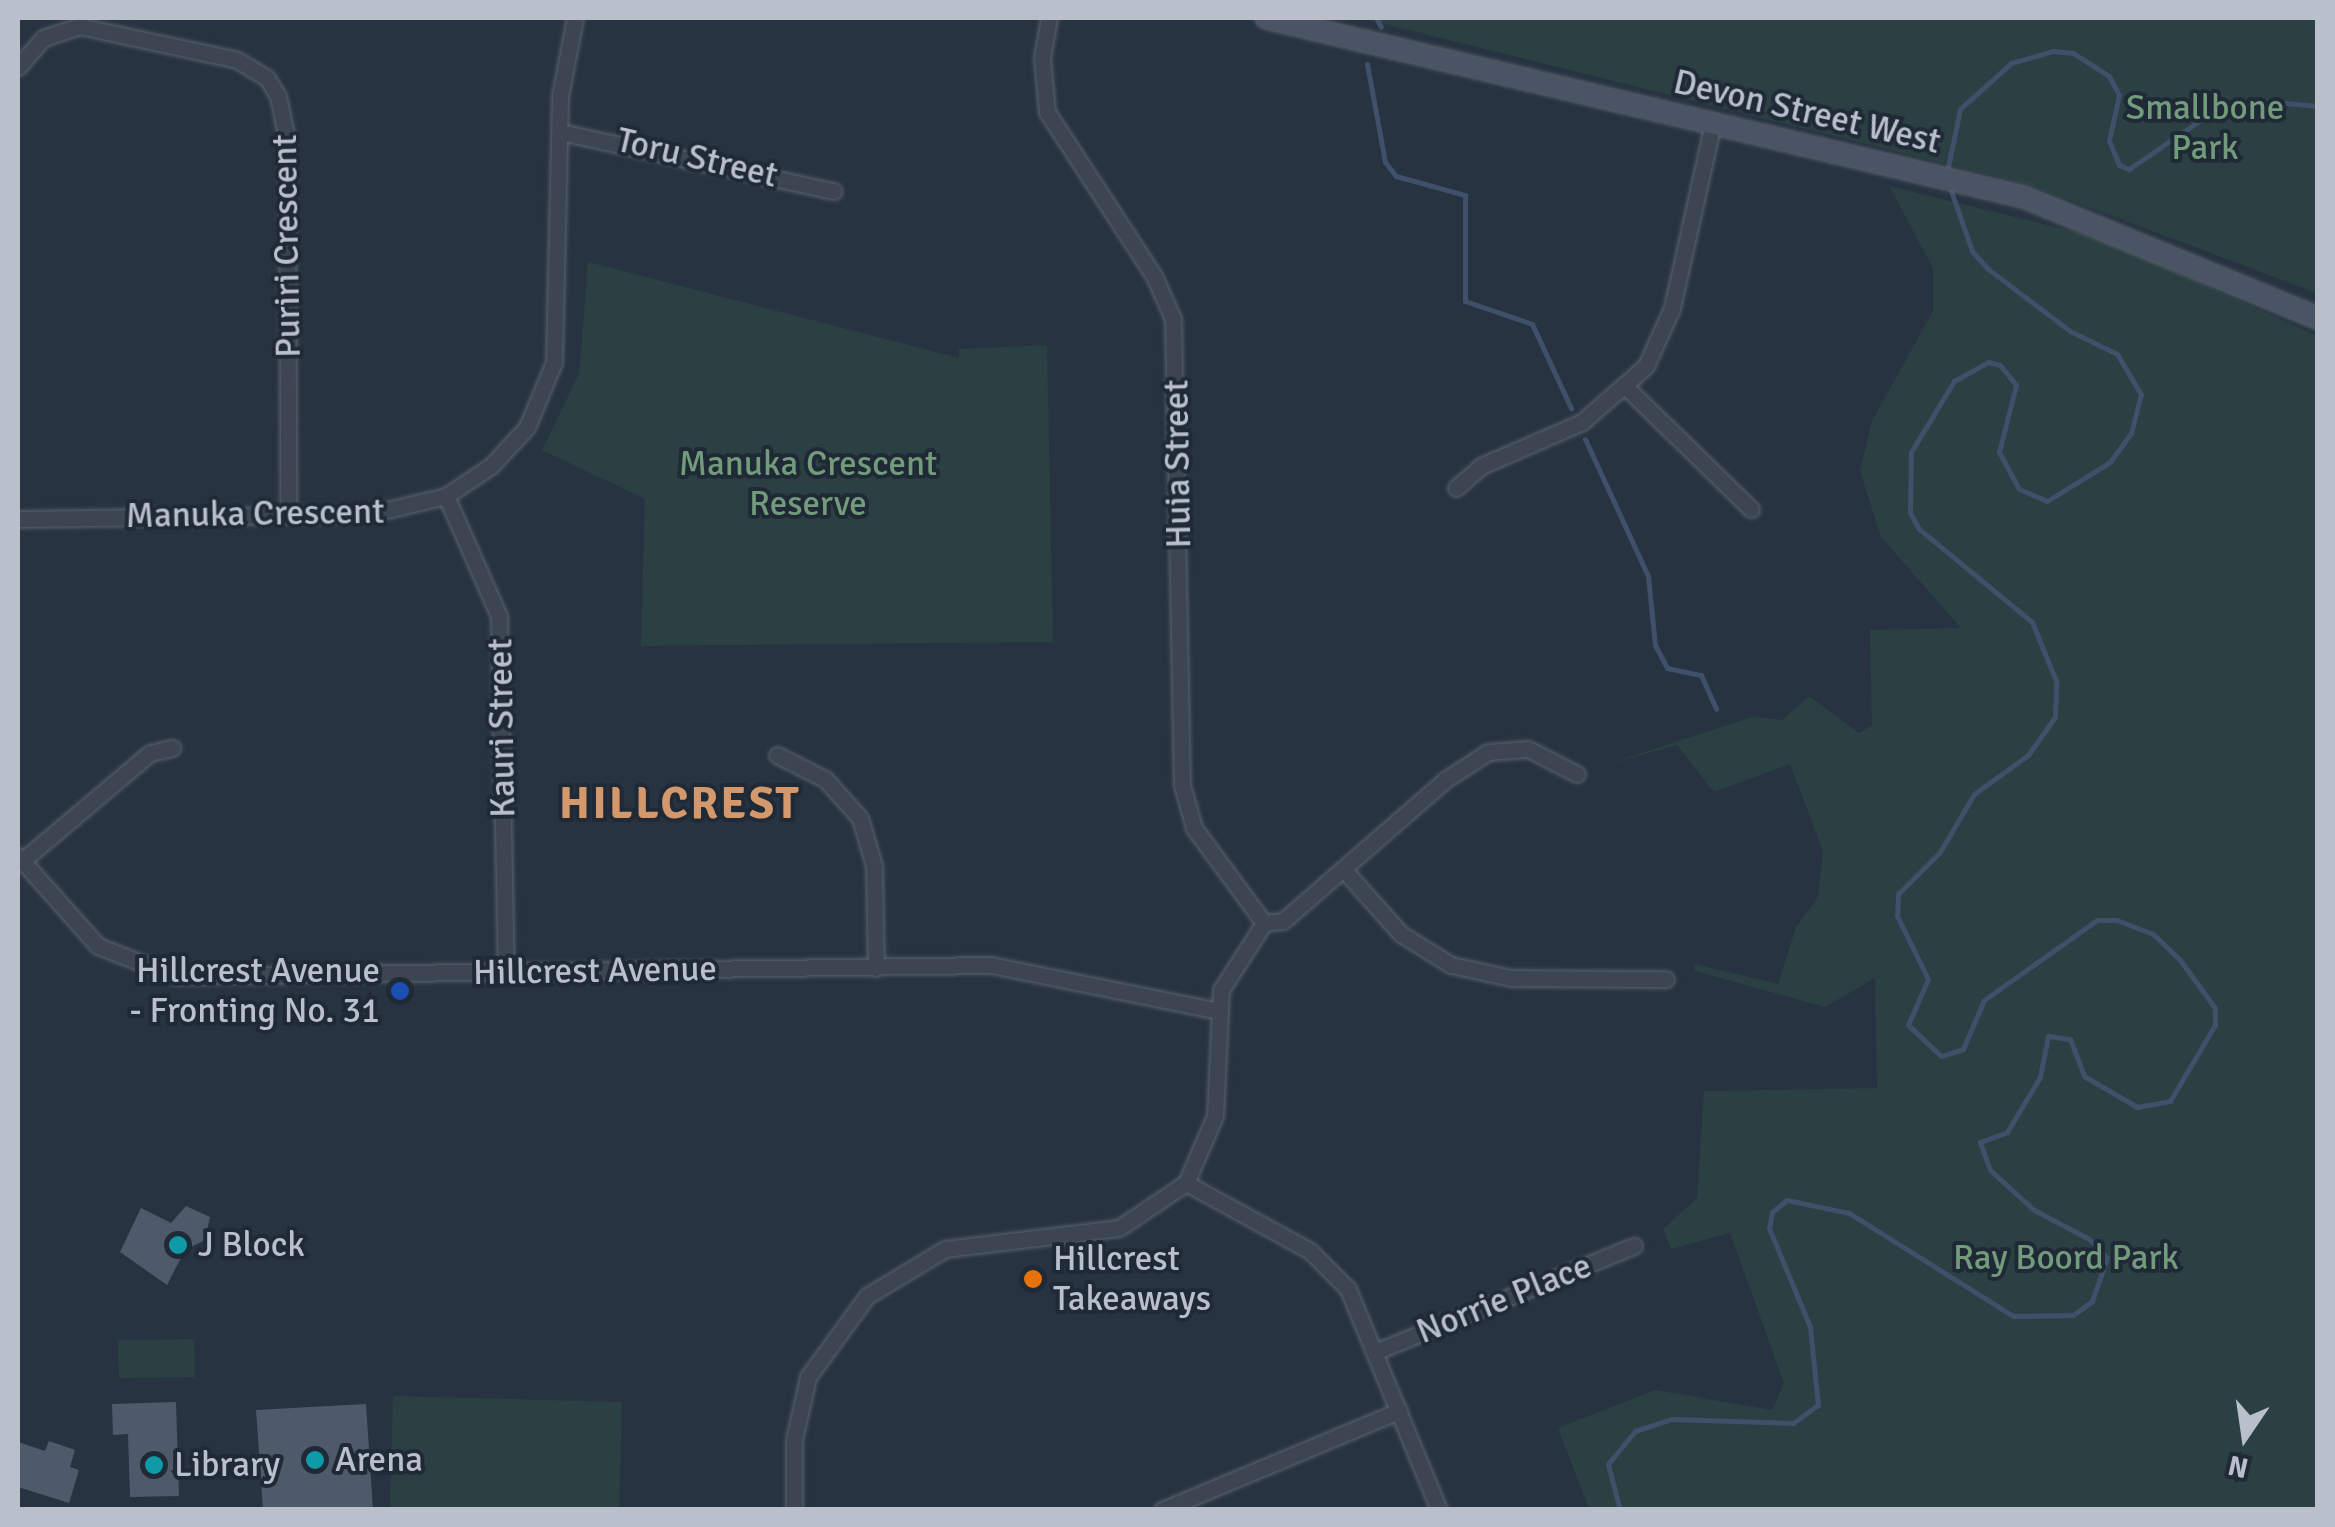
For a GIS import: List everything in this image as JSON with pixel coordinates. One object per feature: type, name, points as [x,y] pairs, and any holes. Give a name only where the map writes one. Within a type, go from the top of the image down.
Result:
[{"type":"main road","name":"Devon Street West","points":[[1266,18],[1986,188],[2106,226],[2318,318]]},
{"type":"street","name":"Manuka Crescent","points":[[18,519],[370,514],[446,496],[509,450],[554,362],[560,132],[575,18]]},
{"type":"street","name":"Huia Street","points":[[1049,18],[1042,58],[1047,112],[1154,276],[1172,319],[1182,786],[1194,828],[1264,923]]},
{"type":"street","name":"Puriri Crescent","points":[[18,68],[43,38],[80,26],[236,60],[268,78],[287,140],[288,514]]},
{"type":"street","points":[[1456,488],[1481,466],[1582,422],[1628,389],[1660,342],[1672,308],[1713,123]]},
{"type":"street","name":"Toru Street","points":[[560,132],[834,191]]},
{"type":"street","points":[[1628,389],[1751,509]]},
{"type":"street","name":"Kauri Street","points":[[446,496],[499,616],[506,972]]},
{"type":"street","points":[[20,858],[150,753],[172,748]]},
{"type":"street","points":[[794,1510],[794,1440],[808,1377],[867,1296],[946,1249],[1119,1228],[1186,1183],[1216,1116],[1215,1010],[1264,923],[1283,921],[1444,780],[1488,752],[1528,750],[1577,774]]},
{"type":"street","points":[[777,755],[825,780],[860,818],[874,866],[876,968]]},
{"type":"street","name":"Hillcrest Avenue","points":[[20,858],[77,929],[150,972],[1023,966],[1215,1010]]},
{"type":"street","points":[[1344,870],[1401,934],[1450,965],[1510,978],[1666,979]]},
{"type":"street","points":[[1186,1183],[1333,1270],[1375,1352],[1440,1510]]},
{"type":"street","name":"Norrie Place","points":[[1375,1352],[1634,1246]]},
{"type":"street","points":[[1162,1510],[1399,1411]]},
{"type":"green space","name":"Smallbone Park","points":[[1360,18],[2317,18],[2317,293],[2027,184]]},
{"type":"green space","name":"Ray Boord Park","points":[[1889,186],[2104,239],[2317,336],[2317,1509],[1589,1509],[1558,1428],[1655,1390],[1772,1410],[1784,1383],[1730,1233],[1671,1249],[1663,1229],[1697,1198],[1704,1091],[1877,1088],[1875,978],[1825,1007],[1695,971],[1695,964],[1778,984],[1796,927],[1818,897],[1823,851],[1790,764],[1714,792],[1677,745],[1605,765],[1752,717],[1782,720],[1809,696],[1859,733],[1872,725],[1870,630],[1961,628],[1881,537],[1860,471],[1872,421],[1933,311],[1933,268]]},
{"type":"green space","name":"Manuka Crescent Reserve","points":[[588,262],[959,358],[959,349],[1047,345],[1053,642],[641,646],[645,499],[542,450],[579,374]]},
{"type":"green space","points":[[194,1339],[195,1377],[119,1378],[118,1340]]},
{"type":"green space","points":[[393,1396],[622,1402],[619,1509],[390,1509]]},
{"type":"building","points":[[186,1206],[210,1217],[205,1240],[185,1250],[167,1285],[120,1252],[141,1208],[171,1223]]},
{"type":"building","name":"Library","points":[[176,1402],[179,1496],[130,1497],[128,1434],[113,1435],[112,1404]]},
{"type":"building","name":"Arena","points":[[366,1404],[373,1510],[263,1510],[256,1410]]},
{"type":"building","points":[[49,1441],[75,1450],[70,1467],[79,1470],[69,1503],[18,1487],[18,1442],[45,1451]]},
{"type":"waterway","points":[[1376,18],[1381,27]]},
{"type":"waterway","points":[[1947,172],[1960,109],[2011,63],[2053,51],[2073,53],[2109,76],[2119,95],[2109,141],[2119,165],[2129,169],[2202,119],[2250,100],[2318,106]]},
{"type":"waterway","points":[[1367,64],[1385,162],[1396,176],[1465,195],[1465,301],[1532,324],[1571,408]]},
{"type":"waterway","points":[[1620,1510],[1608,1464],[1635,1431],[1672,1419],[1793,1423],[1818,1405],[1810,1327],[1769,1228],[1772,1212],[1787,1200],[1849,1213],[2013,1316],[2073,1315],[2092,1301],[2107,1258],[2089,1239],[2034,1210],[1990,1170],[1980,1142],[2007,1132],[2040,1077],[2048,1036],[2070,1039],[2084,1076],[2137,1107],[2170,1101],[2215,1025],[2215,1008],[2180,960],[2153,934],[2117,920],[2097,920],[1984,1000],[1963,1049],[1941,1056],[1908,1025],[1928,979],[1897,916],[1898,894],[1940,852],[1974,794],[2028,755],[2055,717],[2056,681],[2032,622],[1919,529],[1910,513],[1911,452],[1954,381],[1988,362],[2000,365],[2016,385],[1999,452],[2019,489],[2047,501],[2110,462],[2131,433],[2141,394],[2117,354],[2070,331],[1988,269],[1972,251],[1950,188]]},
{"type":"waterway","points":[[1585,439],[1648,576],[1655,645],[1667,668],[1701,675],[1716,709]]},
{"type":"place","name":"Hillcrest Avenue - Fronting No. 31","points":[[400,991]]},
{"type":"place","name":"J Block","points":[[178,1245]]},
{"type":"place","name":"Hillcrest Takeaways","points":[[1033,1279]]},
{"type":"place","name":"Arena","points":[[315,1460]]},
{"type":"place","name":"Library","points":[[154,1465]]},
{"type":"district","name":"HILLCREST","points":[[680,804]]}]
